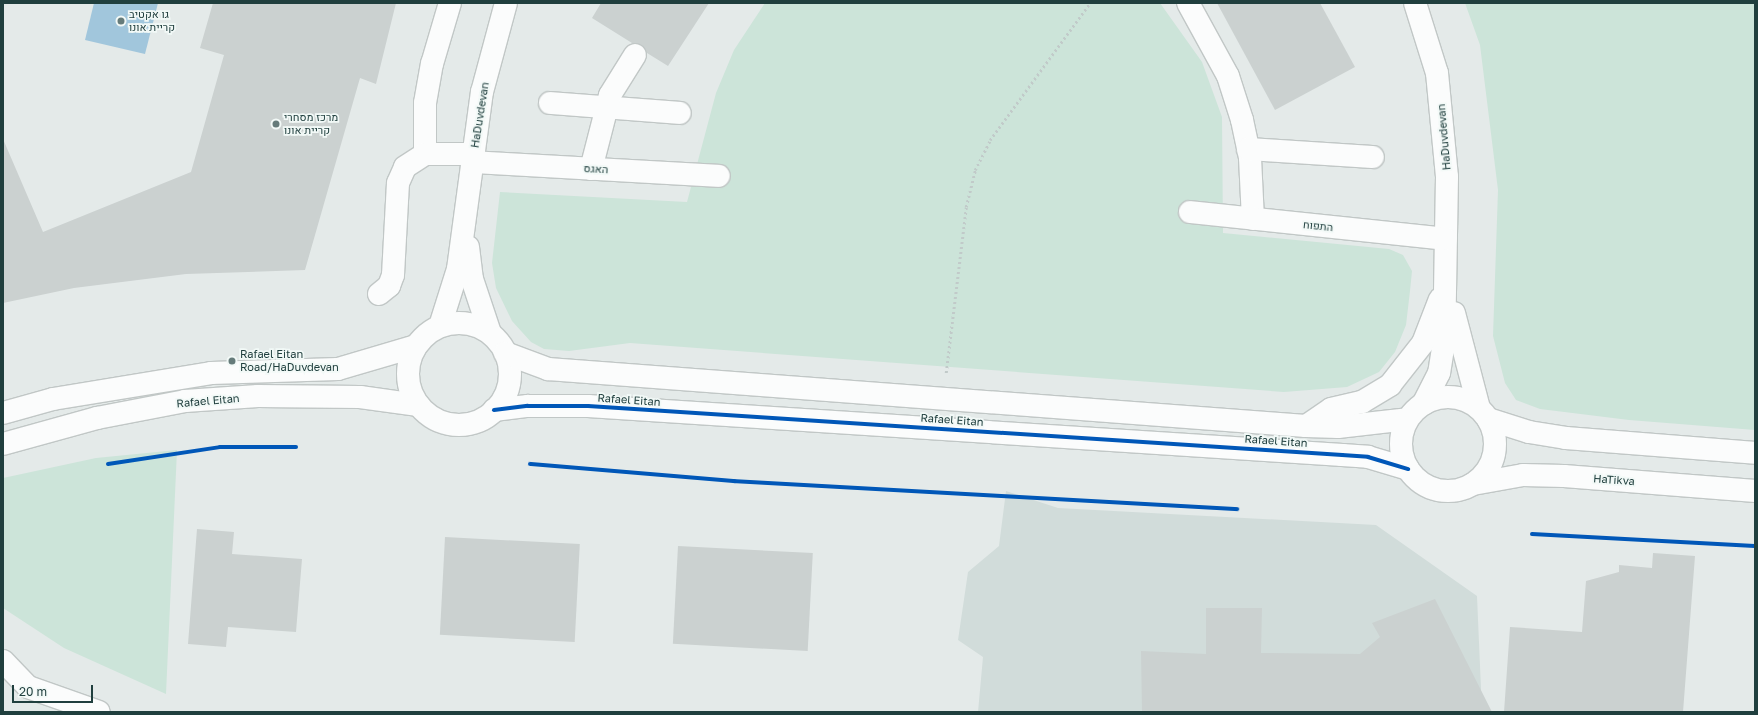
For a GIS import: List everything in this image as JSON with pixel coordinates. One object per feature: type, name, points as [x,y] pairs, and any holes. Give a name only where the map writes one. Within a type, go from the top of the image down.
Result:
[{"type":"street","points":[[379,294],[389,286],[393,275],[398,183],[404,167],[425,154],[425,103],[432,64],[450,3]]},
{"type":"street","name":"HaDuvdevan","points":[[440,326],[466,230],[473,158],[482,92],[506,3]]},
{"type":"street","points":[[1188,3],[1228,76],[1248,149],[1254,219]]},
{"type":"street","name":"HaDuvdevan","points":[[1415,3],[1437,73],[1445,126],[1446,280],[1444,342],[1439,373],[1423,404]]},
{"type":"street","points":[[591,169],[606,106],[636,54]]},
{"type":"street","points":[[550,103],[680,112]]},
{"type":"street","points":[[1248,149],[1373,156]]},
{"type":"street","name":"האגס","points":[[425,154],[591,169],[719,176]]},
{"type":"street","name":"התפוח","points":[[1190,212],[1446,239]]},
{"type":"street","name":"HaDuvdevan","points":[[466,230],[472,279],[490,333]]},
{"type":"street","points":[[1306,426],[1331,409],[1362,402],[1390,385],[1424,343],[1446,280]]},
{"type":"street","name":"HaDuvdevan","points":[[1446,280],[1460,344],[1484,413]]},
{"type":"street","points":[[3,413],[53,399],[211,373],[338,369],[416,346],[440,326],[463,323],[490,333],[505,353],[509,379],[505,396],[494,410],[480,420],[463,424],[446,423],[418,405],[408,375],[416,346]]},
{"type":"street","name":"Rafael Eitan","points":[[505,353],[548,369],[1306,426],[1338,427],[1408,419]]},
{"type":"street","name":"Rafael Eitan","points":[[3,444],[97,418],[185,401],[258,396],[360,397],[418,405]]},
{"type":"street","points":[[1484,413],[1495,440],[1494,455],[1489,468],[1473,484],[1453,491],[1437,490],[1424,484],[1408,469],[1401,440],[1408,419],[1423,404],[1452,397],[1484,413],[1529,432],[1566,438],[1755,453]]},
{"type":"street","name":"Rafael Eitan","points":[[494,410],[556,405],[1342,455],[1368,457],[1408,469]]},
{"type":"street","name":"HaTikva","points":[[1473,484],[1523,475],[1564,476],[1755,491]]},
{"type":"street","points":[[3,661],[28,687],[99,712]]},
{"type":"path","points":[[943,398],[966,207],[975,170],[990,140],[1090,3]]},
{"type":"shaded area","points":[[1006,491],[1058,508],[1376,525],[1477,596],[1482,712],[978,712],[983,657],[958,640],[968,572],[999,546]]},
{"type":"green space","points":[[765,3],[1160,3],[1202,62],[1222,117],[1223,233],[1389,249],[1403,255],[1412,271],[1406,325],[1395,352],[1379,372],[1347,387],[1284,392],[630,343],[569,351],[544,349],[531,342],[512,321],[496,288],[492,263],[500,192],[687,202],[716,93],[734,50]]},
{"type":"green space","points":[[1465,3],[1755,3],[1755,430],[1629,420],[1540,409],[1516,400],[1505,383],[1493,336],[1498,190],[1480,45]]},
{"type":"green space","points":[[177,450],[166,694],[64,648],[3,608],[3,478],[96,458]]},
{"type":"water","name":"גו אקטיב קריית אונו","points":[[94,3],[158,3],[145,54],[85,40]]},
{"type":"building","name":"מרכז מסחרי קריית אונו","points":[[213,3],[396,3],[376,84],[360,78],[305,270],[186,274],[74,288],[3,303],[3,139],[43,232],[191,172],[224,55],[200,48]]},
{"type":"building","points":[[601,3],[709,3],[668,66],[647,53],[642,45],[632,43],[592,18]]},
{"type":"building","points":[[1217,3],[1320,3],[1355,67],[1275,110]]},
{"type":"building","points":[[197,529],[234,532],[232,554],[302,559],[296,632],[228,627],[226,647],[188,644]]},
{"type":"building","points":[[445,537],[580,544],[575,642],[440,635]]},
{"type":"building","points":[[678,546],[813,553],[808,651],[673,644]]},
{"type":"building","points":[[1653,553],[1695,556],[1683,712],[1504,712],[1510,627],[1582,632],[1586,581],[1619,572],[1619,565],[1652,568]]},
{"type":"building","points":[[1435,599],[1492,712],[1142,712],[1141,651],[1206,654],[1206,608],[1262,608],[1261,653],[1360,654],[1380,637],[1372,623]]},
{"type":"cycle path","points":[[494,410],[528,406],[588,406],[1342,455],[1368,457],[1408,469]]},
{"type":"cycle path","points":[[108,464],[220,447],[296,447]]},
{"type":"cycle path","points":[[530,464],[734,481],[1237,509]]},
{"type":"cycle path","points":[[1532,534],[1755,546]]},
{"type":"place","name":"גו אקטיב קריית אונו","points":[[121,21]]},
{"type":"place","name":"מרכז מסחרי קריית אונו","points":[[276,124]]},
{"type":"place","name":"Rafael Eitan Road/HaDuvdevan","points":[[232,361]]}]
